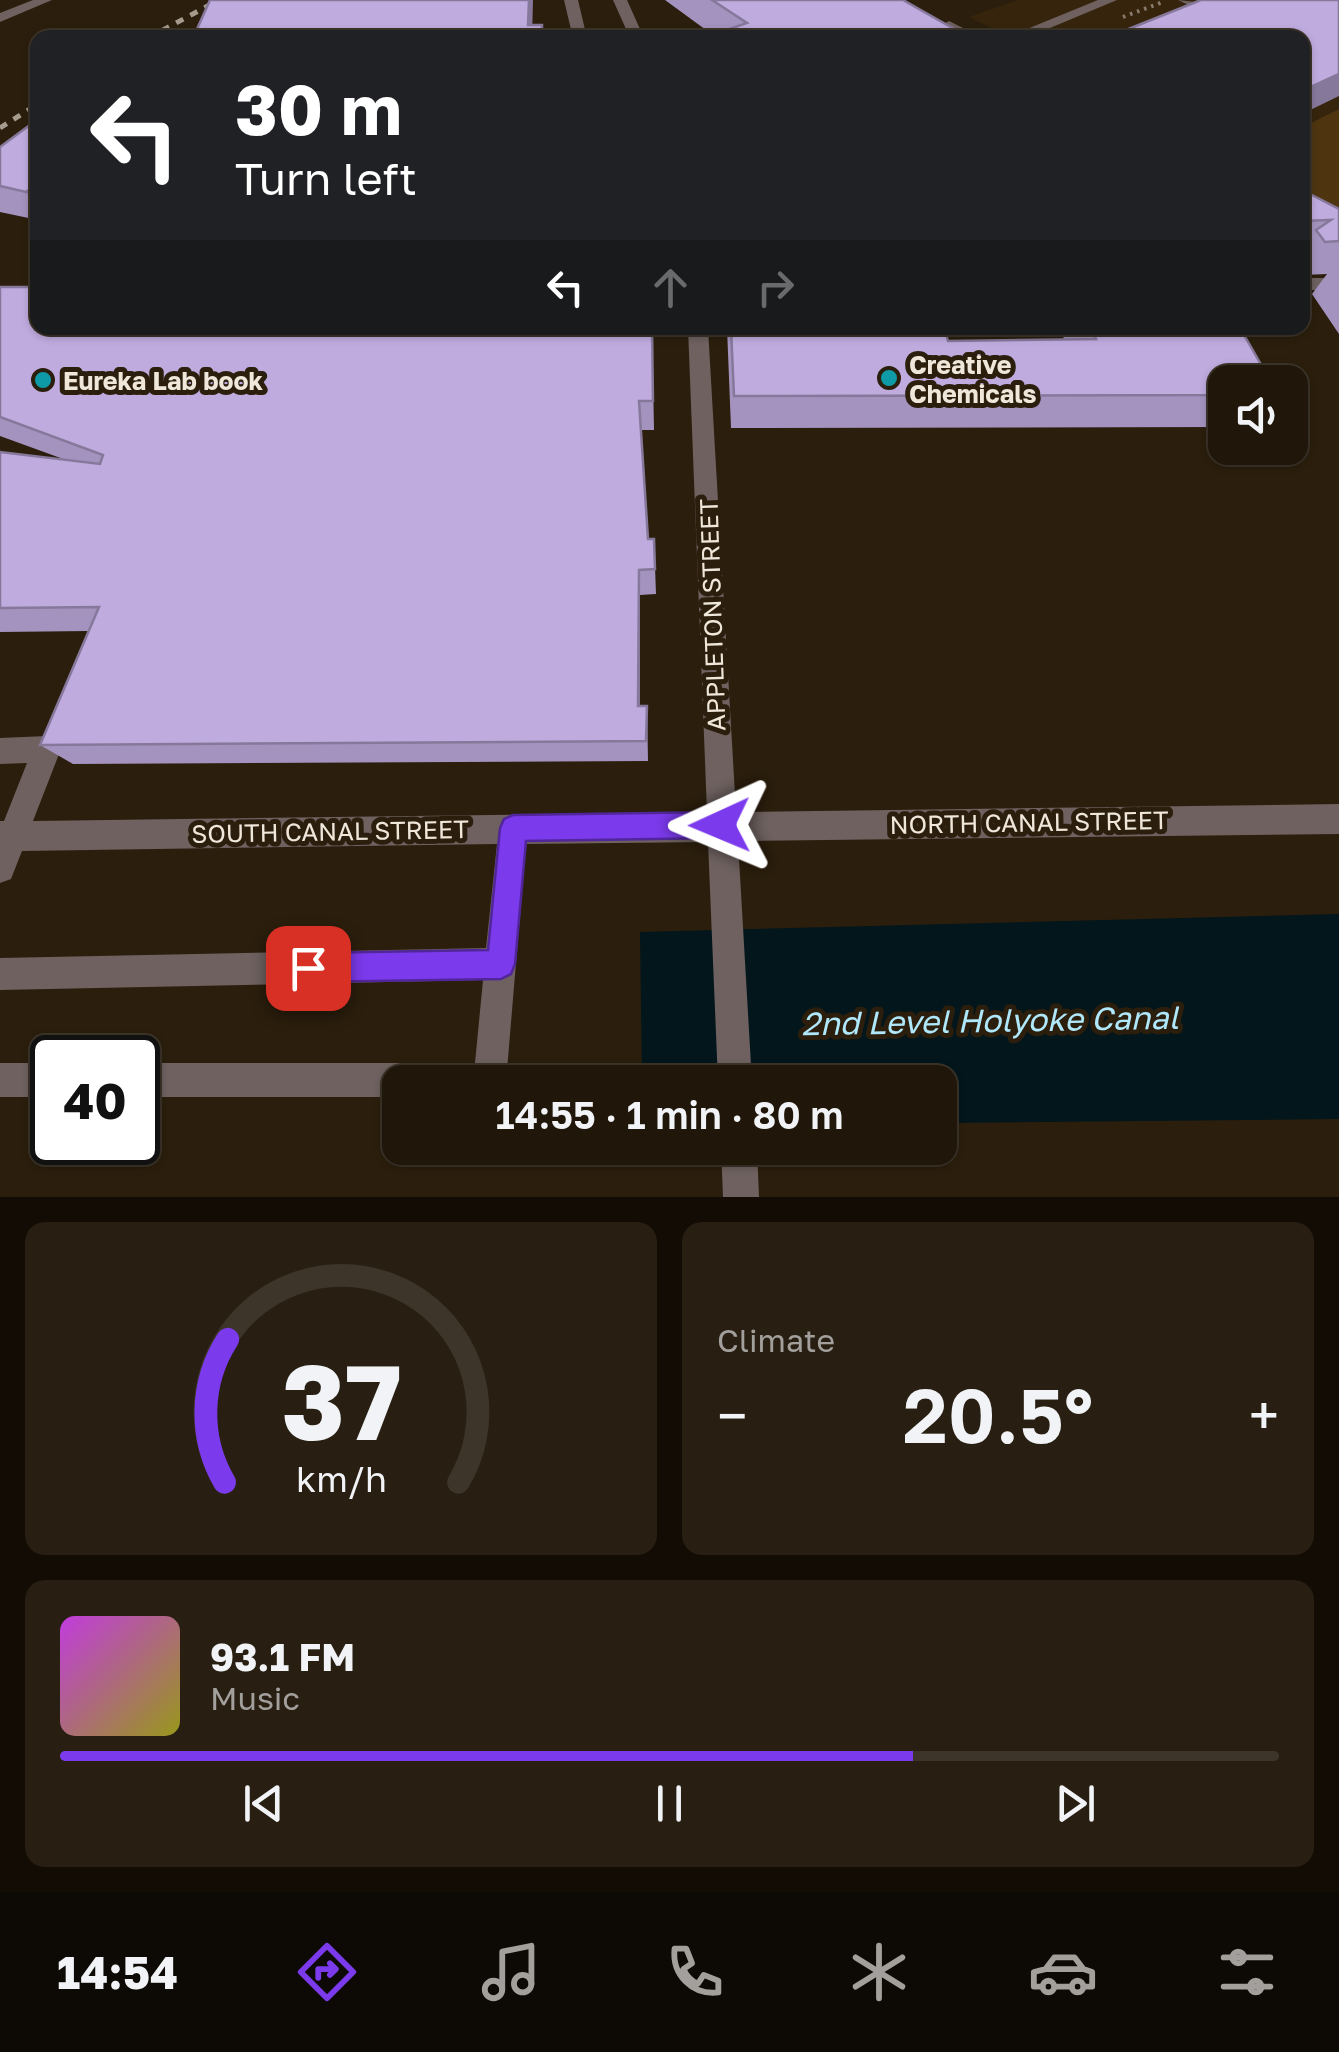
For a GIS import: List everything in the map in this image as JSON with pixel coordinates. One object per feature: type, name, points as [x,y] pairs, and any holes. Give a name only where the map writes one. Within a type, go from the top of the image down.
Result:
[{"type":"street","points":[[0,18],[45,0]]},
{"type":"street","points":[[571,0],[578,30]]},
{"type":"street","points":[[620,0],[633,30]]},
{"type":"street","points":[[1033,30],[1110,0]]},
{"type":"street","points":[[1185,0],[1203,8],[1227,0]]},
{"type":"street","points":[[949,26],[957,30]]},
{"type":"street","points":[[1310,284],[1339,284]]},
{"type":"street","name":"APPLETON STREET","points":[[698,335],[734,1065]]},
{"type":"street","points":[[0,751],[47,749],[6,836],[0,868]]},
{"type":"street","name":"NORTH CANAL STREET","points":[[720,825],[1339,819]]},
{"type":"street","name":"SOUTH CANAL STREET","points":[[6,836],[720,825]]},
{"type":"street","points":[[160,1080],[490,1080],[513,828]]},
{"type":"street","points":[[0,974],[501,964]]},
{"type":"street","points":[[0,1080],[30,1080]]},
{"type":"street","points":[[740,1165],[741,1197]]},
{"type":"shaded area","points":[[1018,0],[1339,0],[1339,109],[1310,124],[1310,30],[995,30],[969,17]]},
{"type":"shaded area","points":[[1339,109],[1339,216],[1310,200],[1310,124]]},
{"type":"water","name":"2nd Level Holyoke Canal","points":[[1339,914],[1339,1119],[957,1123],[957,1065],[642,1065],[640,932]]},
{"type":"building","points":[[210,0],[529,0],[528,25],[542,25],[542,30],[197,30]]},
{"type":"building","points":[[712,0],[903,0],[956,30],[727,30],[747,23]]},
{"type":"building","points":[[1201,0],[1339,0],[1339,74],[1310,87],[1310,30],[1126,30]]},
{"type":"building","points":[[30,125],[30,189],[26,192],[0,186],[0,147]]},
{"type":"building","points":[[1310,194],[1339,209],[1339,241],[1325,242],[1316,230],[1331,220],[1310,221]]},
{"type":"building","points":[[0,287],[30,287],[30,335],[652,335],[653,401],[639,401],[648,539],[654,539],[655,569],[639,570],[638,706],[647,706],[646,741],[40,745],[99,607],[0,608],[0,452],[100,464],[103,455],[0,417]]},
{"type":"building","points":[[731,335],[946,335],[948,341],[1096,339],[1094,335],[1244,335],[1261,365],[1208,365],[1208,395],[734,396]]},
{"type":"railway","points":[[163,30],[219,0]]},
{"type":"railway","points":[[0,128],[30,109]]},
{"type":"place","name":"Creative Chemicals","points":[[889,378]]},
{"type":"place","name":"Eureka Lab book","points":[[43,380]]},
{"type":"route","points":[[308,968],[501,964],[513,828],[720,825]]}]
